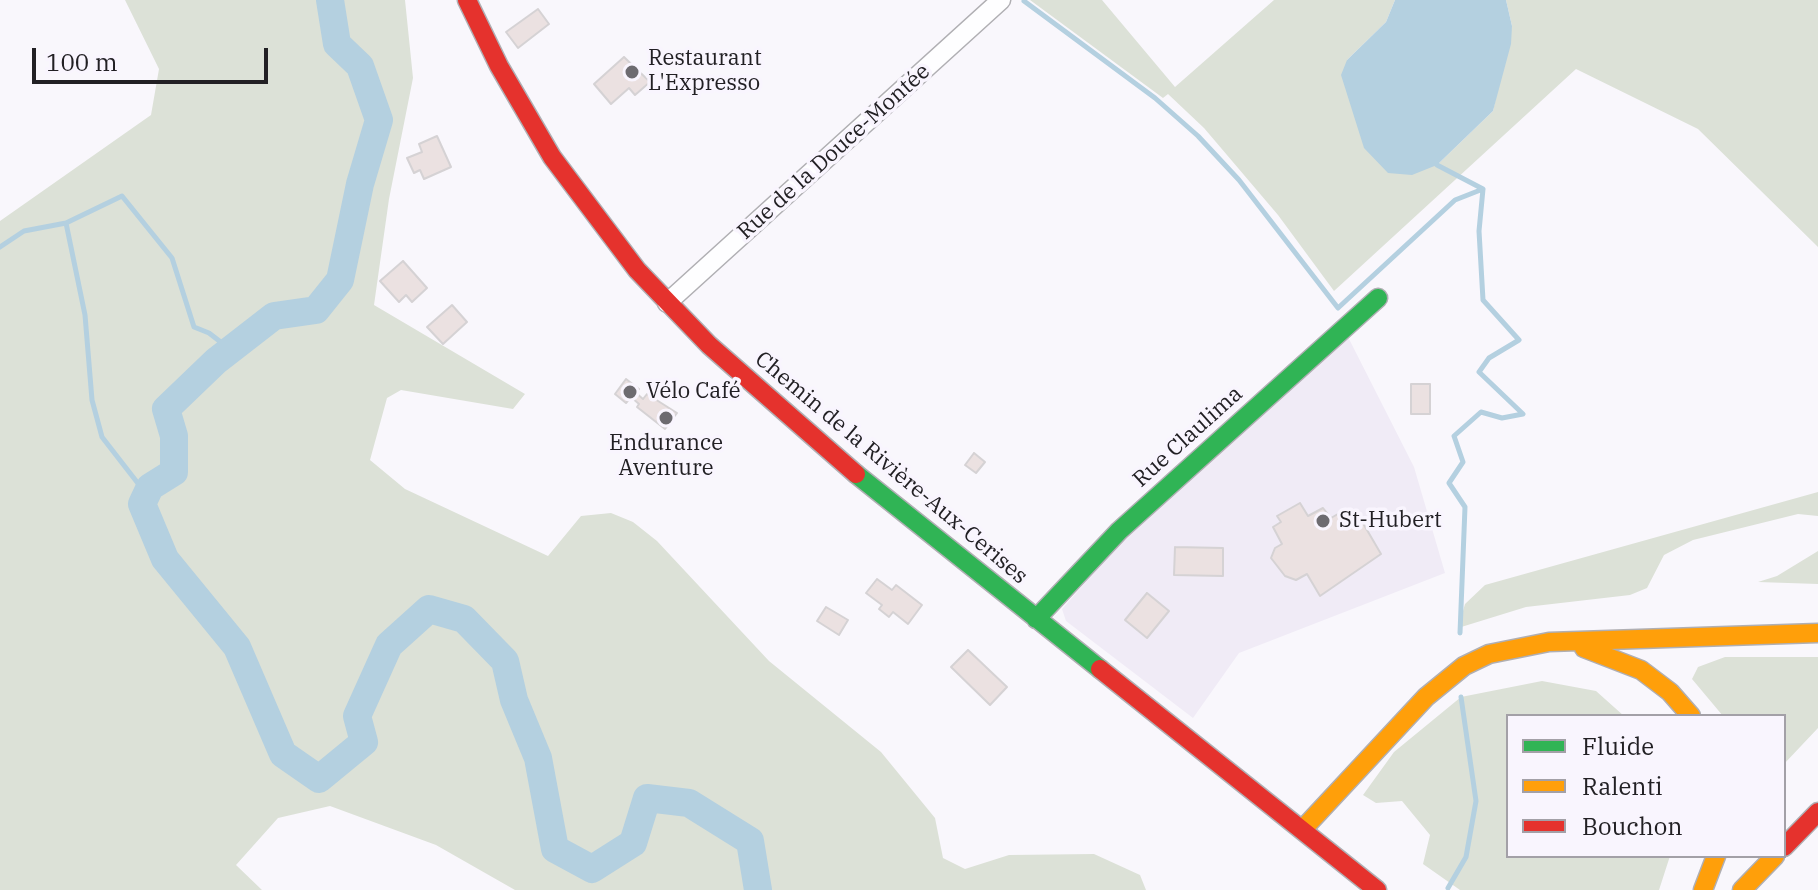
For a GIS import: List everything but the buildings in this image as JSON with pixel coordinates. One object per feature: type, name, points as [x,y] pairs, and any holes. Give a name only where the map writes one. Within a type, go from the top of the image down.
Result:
[{"type":"main road","name":"Chemin de la Rivière-Aux-Cerises","points":[[467,0],[499,66],[552,157],[611,236],[667,303],[829,453],[1377,890]]},
{"type":"main road","name":"Rue Claulima","points":[[1036,619],[1110,540],[1378,298]]},
{"type":"main road","points":[[1303,829],[1405,718],[1453,674],[1489,654],[1549,642],[1818,633]]},
{"type":"main road","points":[[1549,642],[1596,652],[1632,665],[1660,683],[1689,714]]},
{"type":"main road","points":[[1786,845],[1818,812]]},
{"type":"main road","points":[[1703,890],[1715,858]]},
{"type":"main road","points":[[1742,890],[1773,858]]},
{"type":"street","name":"Rue de la Douce-Montée","points":[[667,303],[1001,0]]},
{"type":"shaded area","points":[[125,0],[405,0],[413,78],[389,199],[374,305],[525,394],[513,409],[401,390],[387,398],[370,460],[405,489],[548,556],[581,516],[611,513],[633,522],[657,541],[769,661],[881,752],[935,818],[943,858],[965,869],[1009,855],[1094,854],[1140,875],[1146,890],[515,890],[436,845],[330,806],[278,818],[236,865],[262,890],[0,890],[0,221],[151,115],[159,69]]},
{"type":"shaded area","points":[[1030,0],[1102,0],[1175,87],[1274,0],[1395,0],[1386,22],[1347,60],[1437,165],[1493,111],[1512,26],[1506,0],[1818,0],[1818,247],[1698,129],[1576,69],[1334,291],[1278,215],[1204,128],[1168,94],[1163,98]]},
{"type":"shaded area","points":[[1348,337],[1414,467],[1445,573],[1239,653],[1193,718],[1066,621],[1062,609],[1132,529]]},
{"type":"shaded area","points":[[1818,492],[1818,516],[1798,514],[1693,540],[1664,555],[1647,588],[1630,595],[1526,607],[1458,628],[1465,604],[1485,585]]},
{"type":"shaded area","points":[[1818,551],[1818,584],[1758,582],[1777,576]]},
{"type":"shaded area","points":[[1725,657],[1818,657],[1818,728],[1786,762],[1786,714],[1721,714],[1692,679],[1698,667]]},
{"type":"shaded area","points":[[1542,681],[1596,691],[1622,714],[1506,714],[1506,858],[1669,858],[1659,890],[1460,890],[1423,864],[1430,835],[1402,801],[1376,803],[1363,795],[1394,752],[1461,697]]},
{"type":"water","points":[[1395,0],[1506,0],[1512,26],[1511,44],[1493,111],[1437,165],[1412,175],[1388,173],[1364,148],[1341,75],[1347,60],[1386,22]]},
{"type":"waterway","points":[[330,0],[337,44],[360,66],[379,120],[360,184],[340,280],[316,310],[274,316],[216,361],[166,409],[174,436],[174,472],[150,487],[142,504],[165,559],[237,647],[283,754],[319,779],[364,742],[357,716],[389,645],[429,609],[464,619],[505,661],[514,700],[538,758],[555,849],[592,869],[633,843],[647,798],[689,803],[750,841],[758,890]]},
{"type":"waterway","points":[[1024,1],[1155,98],[1198,136],[1239,180],[1338,308],[1455,200],[1483,189]]},
{"type":"waterway","points":[[1437,165],[1483,189],[1479,231],[1483,300],[1519,340],[1489,358],[1479,372],[1523,414],[1502,418],[1481,412],[1454,436],[1463,462],[1449,483],[1465,507],[1460,633]]},
{"type":"waterway","points":[[0,247],[24,231],[66,223],[122,196],[172,258],[194,327],[209,333],[231,350]]},
{"type":"waterway","points":[[66,223],[85,315],[92,400],[102,437],[147,495]]},
{"type":"waterway","points":[[1448,888],[1466,857],[1476,801],[1461,697]]},
{"type":"traffic: fast","points":[[1036,619],[1119,531],[1378,298]]},
{"type":"traffic: fast","points":[[856,474],[1100,669]]},
{"type":"traffic: slow","points":[[1303,829],[1426,697],[1464,666],[1489,654],[1549,642],[1818,633]]},
{"type":"traffic: slow","points":[[1584,648],[1641,670],[1670,692],[1689,714]]},
{"type":"traffic: slow","points":[[1703,890],[1715,858]]},
{"type":"traffic: slow","points":[[1742,890],[1773,858]]},
{"type":"traffic: jam","points":[[467,0],[499,66],[552,157],[637,270],[709,345],[856,474]]},
{"type":"traffic: jam","points":[[1100,669],[1377,890]]},
{"type":"traffic: jam","points":[[1786,845],[1818,812]]},
{"type":"place","name":"Restaurant L'Expresso","points":[[632,72]]},
{"type":"place","name":"Vélo Café","points":[[630,392]]},
{"type":"place","name":"Endurance Aventure","points":[[666,418]]},
{"type":"place","name":"St-Hubert","points":[[1323,521]]}]
